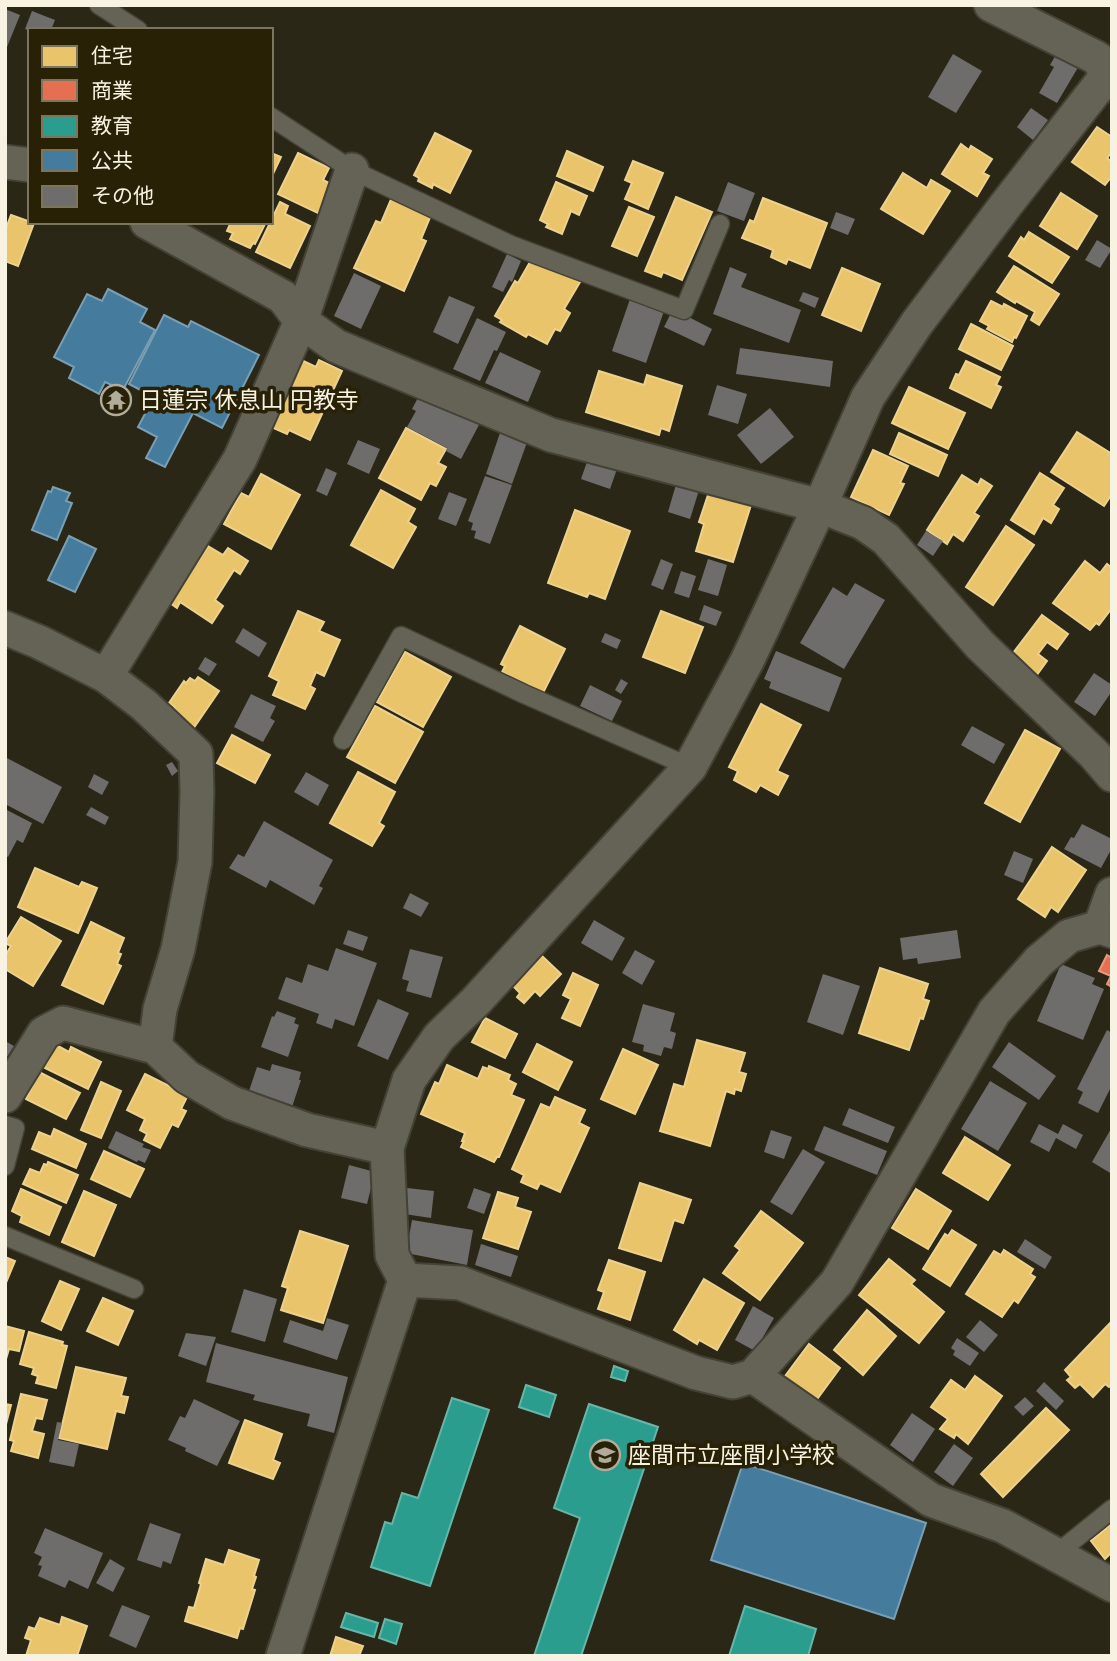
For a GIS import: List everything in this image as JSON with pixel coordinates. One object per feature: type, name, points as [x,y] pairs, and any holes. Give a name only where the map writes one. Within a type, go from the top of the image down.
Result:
[{"type":"street","points":[[283,1656],[404,1280],[391,1255],[387,1148],[409,1080],[439,1037],[476,1001],[690,767],[747,661],[868,397],[917,323],[1005,206],[1110,74],[1097,58],[991,5]]},
{"type":"street","points":[[5,162],[28,165]]},
{"type":"street","points":[[106,676],[240,459],[301,321],[352,170]]},
{"type":"street","points":[[151,224],[283,297],[301,321],[337,346],[551,435],[820,506],[863,523],[886,539],[979,645],[1094,754],[1112,775]]},
{"type":"street","points":[[5,628],[106,676],[144,705],[196,754],[195,862],[178,949],[160,1009],[155,1047]]},
{"type":"street","points":[[404,1280],[460,1283],[696,1373],[733,1382],[753,1376],[837,1282],[994,1013],[1039,961],[1069,936],[1106,929],[1112,894]]},
{"type":"street","points":[[5,1096],[44,1033],[63,1023],[155,1047],[187,1077],[232,1103],[307,1130],[387,1148]]},
{"type":"street","points":[[753,1376],[931,1500],[1003,1526],[1112,1585]]},
{"type":"lane","points":[[99,5],[135,28]]},
{"type":"lane","points":[[273,118],[352,170],[511,245],[684,310],[720,225]]},
{"type":"lane","points":[[343,740],[401,636],[690,767]]},
{"type":"lane","points":[[5,1125],[15,1128],[5,1166]]},
{"type":"lane","points":[[5,1236],[134,1289]]},
{"type":"lane","points":[[1055,1555],[1112,1509]]},
{"type":"building: 住宅","points":[[1097,127],[1112,137],[1112,152],[1107,158],[1112,162],[1112,176],[1105,185],[1072,162]]},
{"type":"building: 住宅","points":[[435,133],[471,151],[450,193],[433,184],[432,188],[418,181],[419,178],[414,175]]},
{"type":"building: 住宅","points":[[961,144],[969,150],[971,146],[992,159],[983,173],[989,176],[977,196],[942,174]]},
{"type":"building: 住宅","points":[[567,151],[603,167],[593,191],[557,176]]},
{"type":"building: 住宅","points":[[298,153],[329,168],[323,180],[333,185],[320,214],[278,194]]},
{"type":"building: 住宅","points":[[273,154],[281,157],[273,174]]},
{"type":"building: 住宅","points":[[633,161],[663,173],[648,209],[625,199],[632,183],[625,180]]},
{"type":"building: 住宅","points":[[903,173],[927,188],[931,180],[950,191],[923,234],[881,209]]},
{"type":"building: 住宅","points":[[556,182],[587,196],[579,215],[571,211],[562,234],[546,227],[548,224],[540,220]]},
{"type":"building: 住宅","points":[[1061,193],[1097,216],[1077,249],[1040,226]]},
{"type":"building: 住宅","points":[[392,197],[431,215],[421,239],[426,241],[404,291],[354,268],[376,221],[381,223]]},
{"type":"building: 住宅","points":[[676,197],[712,212],[682,280],[663,272],[661,277],[645,271]]},
{"type":"building: 住宅","points":[[763,198],[827,223],[810,268],[788,259],[786,264],[771,257],[773,250],[742,238],[750,220],[754,222]]},
{"type":"building: 住宅","points":[[280,202],[288,206],[285,214],[310,226],[290,268],[256,252],[269,224],[273,224],[273,217]]},
{"type":"building: 住宅","points":[[629,207],[654,217],[637,256],[612,246]]},
{"type":"building: 住宅","points":[[11,215],[34,224],[18,266],[5,261],[5,231]]},
{"type":"building: 住宅","points":[[230,224],[265,224],[255,244],[250,248],[230,239],[233,233],[227,231]]},
{"type":"building: 住宅","points":[[1029,232],[1069,257],[1052,283],[1009,256],[1021,237],[1024,240]]},
{"type":"building: 住宅","points":[[534,255],[580,282],[564,309],[570,313],[560,331],[555,329],[547,344],[528,334],[526,337],[500,322],[502,320],[495,316]]},
{"type":"building: 住宅","points":[[1014,266],[1059,294],[1039,325],[1031,320],[1035,312],[997,292]]},
{"type":"building: 住宅","points":[[842,268],[880,284],[861,331],[822,315]]},
{"type":"building: 住宅","points":[[991,301],[1003,307],[1004,304],[1027,316],[1012,342],[987,329],[989,326],[980,321]]},
{"type":"building: 住宅","points":[[971,324],[1013,346],[1001,370],[959,349]]},
{"type":"building: 住宅","points":[[299,359],[316,367],[319,360],[342,371],[310,440],[289,430],[287,434],[269,426]]},
{"type":"building: 住宅","points":[[966,361],[1000,377],[996,385],[1001,387],[991,408],[950,388]]},
{"type":"building: 住宅","points":[[599,371],[644,385],[647,375],[682,386],[669,431],[661,428],[659,435],[586,412]]},
{"type":"building: 住宅","points":[[909,387],[965,413],[948,449],[892,423]]},
{"type":"building: 住宅","points":[[406,428],[446,449],[438,463],[446,467],[436,486],[430,483],[421,500],[379,478]]},
{"type":"building: 住宅","points":[[1077,432],[1112,454],[1112,494],[1104,506],[1051,472]]},
{"type":"building: 住宅","points":[[899,433],[947,455],[938,476],[890,454]]},
{"type":"building: 住宅","points":[[873,450],[908,466],[900,483],[904,484],[889,515],[851,497]]},
{"type":"building: 住宅","points":[[1040,473],[1064,488],[1053,505],[1059,509],[1051,523],[1043,518],[1034,534],[1011,520]]},
{"type":"building: 住宅","points":[[261,474],[300,495],[271,549],[224,524],[241,493],[249,497]]},
{"type":"building: 住宅","points":[[962,475],[978,485],[981,479],[992,486],[974,513],[979,516],[963,541],[953,534],[947,544],[927,530]]},
{"type":"building: 住宅","points":[[381,490],[415,509],[408,522],[416,527],[393,568],[351,545]]},
{"type":"building: 住宅","points":[[709,492],[751,505],[733,562],[696,551],[704,524],[699,522]]},
{"type":"building: 住宅","points":[[575,510],[630,531],[605,599],[589,593],[587,597],[548,583]]},
{"type":"building: 住宅","points":[[1006,526],[1034,545],[993,605],[966,587]]},
{"type":"building: 住宅","points":[[208,546],[223,555],[228,548],[248,561],[240,574],[234,570],[215,600],[223,606],[212,623],[180,602],[177,608],[170,603]]},
{"type":"building: 住宅","points":[[1085,561],[1100,573],[1107,564],[1112,568],[1112,608],[1099,625],[1096,623],[1090,630],[1053,603]]},
{"type":"building: 住宅","points":[[298,611],[324,622],[319,631],[340,640],[324,676],[316,672],[310,686],[315,689],[305,709],[273,695],[279,681],[269,676]]},
{"type":"building: 住宅","points":[[661,611],[703,627],[685,673],[643,657]]},
{"type":"building: 住宅","points":[[1042,615],[1068,634],[1057,649],[1047,642],[1038,654],[1047,661],[1036,676],[1010,657]]},
{"type":"building: 住宅","points":[[520,626],[565,649],[543,693],[502,672],[505,666],[501,664]]},
{"type":"building: 住宅","points":[[405,652],[451,677],[423,727],[377,702]]},
{"type":"building: 住宅","points":[[198,677],[219,691],[193,729],[167,718],[175,707],[169,703],[184,681],[186,683],[190,678],[195,681]]},
{"type":"building: 住宅","points":[[761,704],[801,725],[777,771],[788,776],[778,795],[760,785],[756,792],[734,780],[738,771],[729,767]]},
{"type":"building: 住宅","points":[[375,706],[423,732],[395,783],[347,757]]},
{"type":"building: 住宅","points":[[1025,730],[1060,749],[1020,822],[985,803]]},
{"type":"building: 住宅","points":[[232,735],[270,755],[255,783],[217,763]]},
{"type":"building: 住宅","points":[[358,772],[395,792],[379,823],[384,826],[372,846],[330,823]]},
{"type":"building: 住宅","points":[[1052,847],[1086,870],[1058,912],[1051,907],[1045,917],[1018,899]]},
{"type":"building: 住宅","points":[[35,868],[79,887],[82,882],[97,888],[78,933],[18,907]]},
{"type":"building: 住宅","points":[[21,917],[61,941],[33,986],[5,969],[5,956],[11,946],[5,943]]},
{"type":"building: 住宅","points":[[91,922],[124,938],[118,953],[121,954],[117,964],[121,966],[103,1004],[62,985]]},
{"type":"building: 住宅","points":[[542,956],[561,974],[540,996],[535,991],[524,1003],[517,997],[520,993],[513,986]]},
{"type":"building: 住宅","points":[[880,968],[928,984],[923,999],[929,1001],[909,1050],[859,1033]]},
{"type":"building: 住宅","points":[[573,973],[598,985],[580,1026],[562,1018],[571,999],[563,995]]},
{"type":"building: 住宅","points":[[485,1018],[517,1034],[505,1058],[472,1042]]},
{"type":"building: 住宅","points":[[697,1040],[745,1053],[739,1072],[746,1074],[741,1091],[735,1089],[734,1094],[726,1091],[710,1146],[660,1131],[674,1084],[684,1087]]},
{"type":"building: 住宅","points":[[537,1044],[572,1062],[558,1090],[523,1072]]},
{"type":"building: 住宅","points":[[56,1045],[69,1052],[71,1047],[101,1062],[88,1089],[43,1067]]},
{"type":"building: 住宅","points":[[623,1049],[658,1065],[635,1114],[601,1099]]},
{"type":"building: 住宅","points":[[447,1065],[478,1079],[483,1067],[488,1069],[489,1066],[510,1075],[508,1080],[516,1084],[511,1095],[524,1100],[499,1157],[494,1162],[461,1147],[465,1133],[421,1114],[435,1082],[439,1084]]},
{"type":"building: 住宅","points":[[39,1072],[80,1093],[66,1119],[26,1099]]},
{"type":"building: 住宅","points":[[145,1074],[169,1086],[171,1082],[190,1091],[181,1109],[186,1111],[178,1127],[172,1124],[160,1148],[144,1140],[147,1134],[140,1130],[145,1119],[127,1110]]},
{"type":"building: 住宅","points":[[101,1082],[121,1091],[101,1138],[81,1130]]},
{"type":"building: 住宅","points":[[555,1097],[585,1110],[579,1123],[589,1128],[560,1192],[540,1183],[537,1189],[521,1182],[524,1175],[512,1169],[541,1104],[550,1108]]},
{"type":"building: 住宅","points":[[54,1129],[86,1144],[76,1168],[32,1149],[39,1132],[51,1137]]},
{"type":"building: 住宅","points":[[965,1137],[1010,1165],[988,1200],[943,1173]]},
{"type":"building: 住宅","points":[[104,1151],[144,1169],[130,1197],[91,1179]]},
{"type":"building: 住宅","points":[[48,1162],[78,1175],[66,1203],[23,1184],[30,1169],[40,1173]]},
{"type":"building: 住宅","points":[[640,1183],[691,1200],[683,1223],[674,1220],[661,1261],[619,1248]]},
{"type":"building: 住宅","points":[[21,1189],[61,1207],[49,1235],[20,1222],[22,1216],[12,1211]]},
{"type":"building: 住宅","points":[[916,1189],[951,1211],[928,1249],[892,1228]]},
{"type":"building: 住宅","points":[[84,1191],[116,1205],[94,1256],[62,1242]]},
{"type":"building: 住宅","points":[[498,1192],[518,1198],[515,1207],[531,1212],[518,1249],[483,1238]]},
{"type":"building: 住宅","points":[[761,1211],[803,1243],[760,1300],[723,1273],[740,1250],[735,1246]]},
{"type":"building: 住宅","points":[[952,1230],[976,1245],[950,1286],[923,1269],[945,1234],[948,1236]]},
{"type":"building: 住宅","points":[[300,1231],[348,1246],[323,1323],[281,1310],[288,1288],[282,1286]]},
{"type":"building: 住宅","points":[[1004,1250],[1033,1269],[1030,1274],[1035,1277],[1018,1303],[1014,1300],[1002,1317],[966,1294],[994,1251],[1001,1255]]},
{"type":"building: 住宅","points":[[5,1257],[15,1261],[5,1285]]},
{"type":"building: 住宅","points":[[889,1259],[915,1280],[911,1284],[944,1312],[919,1343],[859,1295]]},
{"type":"building: 住宅","points":[[609,1260],[645,1272],[630,1320],[598,1309],[604,1292],[598,1290]]},
{"type":"building: 住宅","points":[[704,1279],[744,1303],[717,1350],[699,1340],[697,1344],[674,1330]]},
{"type":"building: 住宅","points":[[60,1281],[79,1289],[61,1330],[42,1321]]},
{"type":"building: 住宅","points":[[103,1298],[133,1311],[118,1345],[87,1331]]},
{"type":"building: 住宅","points":[[867,1310],[896,1336],[863,1375],[834,1350]]},
{"type":"building: 住宅","points":[[1112,1321],[1112,1384],[1109,1387],[1105,1384],[1093,1397],[1080,1384],[1075,1388],[1067,1380],[1071,1377],[1065,1370]]},
{"type":"building: 住宅","points":[[5,1326],[24,1331],[19,1351],[9,1349],[6,1359]]},
{"type":"building: 住宅","points":[[29,1332],[63,1342],[62,1345],[67,1346],[56,1388],[36,1383],[38,1376],[32,1374],[34,1368],[20,1364]]},
{"type":"building: 住宅","points":[[809,1344],[840,1368],[815,1402],[780,1383]]},
{"type":"building: 住宅","points":[[76,1367],[126,1378],[121,1396],[128,1397],[124,1413],[116,1411],[107,1449],[59,1438]]},
{"type":"building: 住宅","points":[[975,1376],[1002,1396],[968,1444],[956,1434],[954,1438],[940,1429],[948,1419],[931,1407],[951,1380],[965,1390]]},
{"type":"building: 住宅","points":[[21,1394],[47,1400],[42,1419],[36,1418],[32,1431],[44,1434],[38,1458],[11,1451],[14,1441],[10,1440]]},
{"type":"building: 住宅","points":[[5,1404],[11,1405],[5,1428]]},
{"type":"building: 住宅","points":[[1046,1408],[1069,1430],[1003,1497],[981,1474]]},
{"type":"building: 住宅","points":[[245,1420],[282,1434],[273,1460],[280,1463],[273,1479],[229,1463]]},
{"type":"building: 住宅","points":[[1112,1524],[1112,1556],[1110,1554],[1105,1559],[1091,1541]]},
{"type":"building: 住宅","points":[[229,1550],[259,1560],[252,1589],[255,1590],[243,1629],[240,1628],[237,1638],[185,1621],[189,1607],[194,1608],[206,1559],[224,1565]]},
{"type":"building: 住宅","points":[[62,1617],[87,1626],[77,1656],[26,1656],[31,1640],[25,1638],[29,1627],[35,1629],[40,1618],[60,1625]]},
{"type":"building: 住宅","points":[[336,1637],[363,1646],[359,1656],[330,1656]]},
{"type":"building: 商業","points":[[1107,955],[1112,958],[1112,987],[1107,984],[1111,976],[1099,971]]},
{"type":"building: 教育","points":[[614,1366],[628,1371],[625,1381],[611,1377]]},
{"type":"building: 教育","points":[[526,1385],[556,1395],[549,1417],[519,1407]]},
{"type":"building: 教育","points":[[452,1398],[489,1410],[430,1586],[371,1567],[385,1522],[392,1524],[402,1493],[418,1498]]},
{"type":"building: 教育","points":[[589,1404],[658,1427],[581,1656],[534,1656],[580,1518],[554,1508]]},
{"type":"building: 教育","points":[[745,1606],[816,1629],[808,1656],[729,1656]]},
{"type":"building: 教育","points":[[346,1613],[378,1623],[374,1637],[341,1627]]},
{"type":"building: 教育","points":[[385,1619],[402,1624],[396,1644],[379,1638]]},
{"type":"building: 公共","points":[[108,289],[147,309],[140,322],[155,330],[123,390],[105,382],[99,394],[69,378],[74,367],[54,357],[87,294],[102,301]]},
{"type":"building: 公共","points":[[164,315],[188,327],[191,321],[259,355],[222,428],[193,413],[165,467],[146,458],[157,437],[138,427],[154,397],[129,384]]},
{"type":"building: 公共","points":[[53,487],[70,493],[66,501],[72,503],[57,540],[32,530],[48,491],[51,492]]},
{"type":"building: 公共","points":[[69,536],[96,549],[75,592],[48,580]]},
{"type":"building: 公共","points":[[743,1463],[926,1523],[894,1619],[711,1560]]},
{"type":"building: その他","points":[[5,9],[20,15],[5,52]]},
{"type":"building: その他","points":[[32,11],[55,20],[52,28],[25,29]]},
{"type":"building: その他","points":[[1061,46],[1083,59],[1057,103],[1039,93],[1054,67],[1050,65]]},
{"type":"building: その他","points":[[953,54],[982,71],[956,113],[928,97]]},
{"type":"building: その他","points":[[1031,108],[1048,120],[1033,140],[1017,127]]},
{"type":"building: その他","points":[[728,182],[755,193],[744,221],[717,211]]},
{"type":"building: その他","points":[[836,212],[855,219],[848,235],[830,228]]},
{"type":"building: その他","points":[[1097,240],[1112,249],[1100,268],[1085,260]]},
{"type":"building: その他","points":[[507,254],[521,261],[512,282],[509,280],[503,292],[492,287]]},
{"type":"building: その他","points":[[730,267],[747,274],[741,287],[801,310],[789,343],[713,314]]},
{"type":"building: その他","points":[[354,273],[381,286],[361,329],[334,316]]},
{"type":"building: その他","points":[[803,292],[819,298],[815,308],[799,301]]},
{"type":"building: その他","points":[[449,296],[475,307],[458,344],[433,332]]},
{"type":"building: その他","points":[[630,299],[664,311],[646,363],[612,351]]},
{"type":"building: その他","points":[[673,309],[712,329],[704,346],[664,327]]},
{"type":"building: その他","points":[[477,318],[506,332],[497,351],[494,350],[480,381],[453,369]]},
{"type":"building: その他","points":[[740,348],[833,361],[830,387],[736,374]]},
{"type":"building: その他","points":[[500,352],[541,371],[528,402],[485,383]]},
{"type":"building: その他","points":[[717,385],[747,394],[738,424],[708,415]]},
{"type":"building: その他","points":[[421,392],[480,423],[461,459],[446,451],[447,448],[407,427],[416,411],[412,409]]},
{"type":"building: その他","points":[[770,408],[794,437],[761,464],[737,435]]},
{"type":"building: その他","points":[[503,424],[530,434],[512,484],[486,474]]},
{"type":"building: その他","points":[[358,440],[380,449],[369,474],[347,464]]},
{"type":"building: その他","points":[[589,456],[618,466],[610,489],[581,479]]},
{"type":"building: その他","points":[[326,468],[337,473],[327,496],[316,491]]},
{"type":"building: その他","points":[[485,476],[512,485],[490,544],[474,538],[476,531],[471,530],[473,523],[468,521]]},
{"type":"building: その他","points":[[677,481],[700,487],[690,519],[668,512]]},
{"type":"building: その他","points":[[449,492],[467,499],[456,526],[438,519]]},
{"type":"building: その他","points":[[926,531],[943,541],[933,556],[917,545]]},
{"type":"building: その他","points":[[661,559],[673,564],[663,590],[651,585]]},
{"type":"building: その他","points":[[708,559],[727,565],[718,596],[698,590]]},
{"type":"building: その他","points":[[681,571],[696,576],[689,598],[674,593]]},
{"type":"building: その他","points":[[855,583],[885,600],[844,669],[800,643],[833,587],[847,596]]},
{"type":"building: その他","points":[[704,605],[722,612],[716,626],[699,620]]},
{"type":"building: その他","points":[[243,628],[267,643],[259,657],[235,642]]},
{"type":"building: その他","points":[[605,633],[621,640],[617,649],[601,642]]},
{"type":"building: その他","points":[[776,651],[842,678],[829,712],[769,688],[771,682],[764,679]]},
{"type":"building: その他","points":[[205,657],[217,664],[209,676],[198,669]]},
{"type":"building: その他","points":[[1094,673],[1112,685],[1112,691],[1095,716],[1074,702]]},
{"type":"building: その他","points":[[621,679],[628,683],[621,694],[615,690]]},
{"type":"building: その他","points":[[590,685],[622,701],[612,721],[580,706]]},
{"type":"building: その他","points":[[251,694],[276,706],[270,718],[275,721],[263,742],[234,727]]},
{"type":"building: その他","points":[[972,726],[1005,744],[994,764],[961,745]]},
{"type":"building: その他","points":[[5,757],[62,787],[43,824],[5,804]]},
{"type":"building: その他","points":[[172,762],[178,771],[172,776],[166,765]]},
{"type":"building: その他","points":[[306,772],[329,785],[318,806],[294,792]]},
{"type":"building: その他","points":[[94,774],[109,782],[102,795],[88,787]]},
{"type":"building: その他","points":[[91,807],[109,817],[105,825],[86,815]]},
{"type":"building: その他","points":[[5,809],[32,823],[23,843],[17,840],[8,857],[5,855]]},
{"type":"building: その他","points":[[264,821],[333,860],[319,886],[323,888],[314,905],[270,880],[266,888],[229,868],[238,854],[244,857]]},
{"type":"building: その他","points":[[1082,824],[1112,839],[1112,848],[1101,868],[1064,849]]},
{"type":"building: その他","points":[[1014,851],[1033,859],[1023,883],[1004,875]]},
{"type":"building: その他","points":[[410,893],[429,903],[421,917],[403,908]]},
{"type":"building: その他","points":[[594,920],[625,938],[612,961],[581,943]]},
{"type":"building: その他","points":[[348,930],[368,937],[363,951],[343,944]]},
{"type":"building: その他","points":[[957,930],[961,958],[918,964],[917,958],[903,960],[900,938]]},
{"type":"building: その他","points":[[336,948],[377,963],[354,1026],[335,1019],[332,1029],[316,1023],[319,1014],[278,999],[286,977],[302,983],[308,964],[328,971]]},
{"type":"building: その他","points":[[410,949],[443,957],[431,998],[406,991],[409,981],[402,979]]},
{"type":"building: その他","points":[[635,950],[655,961],[642,985],[622,973]]},
{"type":"building: その他","points":[[1061,964],[1095,978],[1092,984],[1104,989],[1083,1040],[1037,1021]]},
{"type":"building: その他","points":[[823,974],[860,986],[843,1035],[807,1022]]},
{"type":"building: その他","points":[[378,999],[409,1013],[388,1060],[357,1046]]},
{"type":"building: その他","points":[[643,1004],[675,1013],[670,1031],[676,1033],[672,1049],[664,1047],[661,1056],[643,1051],[644,1045],[632,1042]]},
{"type":"building: その他","points":[[277,1011],[296,1018],[294,1023],[299,1025],[288,1057],[261,1047],[272,1016],[274,1017]]},
{"type":"building: その他","points":[[1107,1030],[1112,1033],[1112,1085],[1098,1113],[1078,1103],[1083,1092],[1077,1089]]},
{"type":"building: その他","points":[[5,1041],[14,1046],[5,1060]]},
{"type":"building: その他","points":[[1009,1042],[1056,1076],[1039,1100],[992,1067]]},
{"type":"building: その他","points":[[272,1064],[301,1072],[292,1107],[248,1094],[257,1067],[270,1071]]},
{"type":"building: その他","points":[[990,1081],[1027,1103],[998,1151],[961,1129]]},
{"type":"building: その他","points":[[849,1108],[895,1127],[888,1143],[842,1125]]},
{"type":"building: その他","points":[[1039,1124],[1058,1134],[1063,1124],[1083,1135],[1076,1149],[1056,1138],[1049,1152],[1030,1142]]},
{"type":"building: その他","points":[[824,1126],[887,1151],[877,1175],[814,1150]]},
{"type":"building: その他","points":[[1112,1127],[1112,1174],[1092,1162]]},
{"type":"building: その他","points":[[771,1130],[792,1137],[784,1159],[764,1152]]},
{"type":"building: その他","points":[[116,1131],[151,1150],[145,1163],[108,1148]]},
{"type":"building: その他","points":[[803,1149],[825,1162],[792,1215],[770,1202]]},
{"type":"building: その他","points":[[349,1165],[375,1172],[367,1204],[341,1198]]},
{"type":"building: その他","points":[[407,1188],[434,1191],[431,1218],[404,1214]]},
{"type":"building: その他","points":[[474,1188],[491,1194],[484,1214],[467,1208]]},
{"type":"building: その他","points":[[412,1220],[473,1230],[467,1265],[406,1253]]},
{"type":"building: その他","points":[[1025,1239],[1052,1257],[1045,1269],[1017,1252]]},
{"type":"building: その他","points":[[481,1244],[518,1256],[511,1277],[475,1265]]},
{"type":"building: その他","points":[[244,1289],[277,1299],[265,1342],[231,1332]]},
{"type":"building: その他","points":[[753,1306],[774,1318],[755,1351],[735,1340]]},
{"type":"building: その他","points":[[327,1318],[349,1325],[337,1360],[283,1342],[290,1320],[323,1331]]},
{"type":"building: その他","points":[[980,1320],[998,1335],[984,1352],[966,1337]]},
{"type":"building: その他","points":[[186,1333],[216,1337],[206,1366],[178,1356]]},
{"type":"building: その他","points":[[957,1338],[979,1353],[970,1366],[953,1355],[955,1351],[951,1348]]},
{"type":"building: その他","points":[[216,1343],[348,1377],[334,1433],[307,1426],[310,1414],[253,1400],[255,1395],[206,1382]]},
{"type":"building: その他","points":[[1044,1382],[1064,1401],[1056,1410],[1036,1391]]},
{"type":"building: その他","points":[[1025,1397],[1034,1406],[1023,1416],[1014,1407]]},
{"type":"building: その他","points":[[194,1399],[240,1421],[217,1466],[168,1440],[180,1416],[185,1418]]},
{"type":"building: その他","points":[[912,1413],[935,1429],[913,1462],[890,1445]]},
{"type":"building: その他","points":[[57,1422],[62,1423],[58,1440],[79,1444],[74,1467],[49,1462]]},
{"type":"building: その他","points":[[954,1444],[973,1458],[953,1486],[934,1472]]},
{"type":"building: その他","points":[[150,1523],[181,1534],[171,1564],[163,1561],[161,1568],[137,1560]]},
{"type":"building: その他","points":[[45,1528],[103,1553],[88,1589],[69,1580],[65,1588],[38,1576],[42,1566],[38,1565],[42,1557],[34,1553]]},
{"type":"building: その他","points":[[110,1559],[125,1568],[113,1592],[96,1583]]},
{"type":"building: その他","points":[[122,1605],[150,1616],[136,1648],[109,1636]]},
{"type":"place","name":"日蓮宗 休息山 円教寺","points":[[116,400]]},
{"type":"place","name":"座間市立座間小学校","points":[[605,1455]]}]
